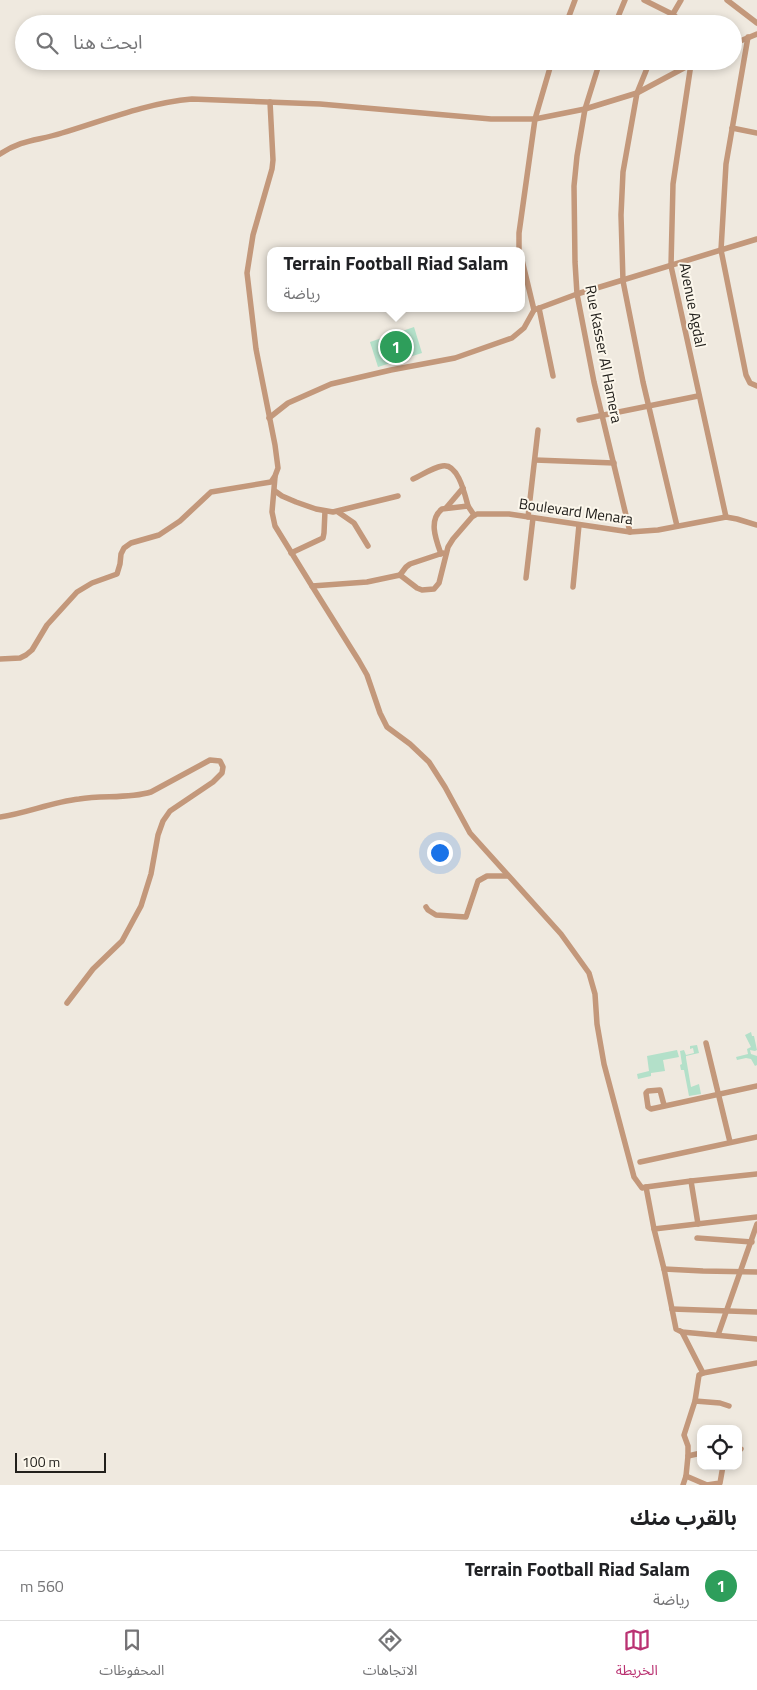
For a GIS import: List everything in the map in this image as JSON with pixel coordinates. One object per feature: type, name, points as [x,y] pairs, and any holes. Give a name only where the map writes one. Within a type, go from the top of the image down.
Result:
[{"type":"street","points":[[569,15],[575,0]]},
{"type":"street","points":[[619,15],[625,0]]},
{"type":"street","points":[[644,0],[672,14],[681,0]]},
{"type":"street","points":[[727,0],[757,23]]},
{"type":"street","points":[[742,40],[757,34]]},
{"type":"street","points":[[748,37],[725,181],[721,250],[746,375],[750,383],[757,386]]},
{"type":"street","points":[[519,247],[519,233],[535,119],[549,70]]},
{"type":"street","name":"Rue Kasser Al Hamera","points":[[597,70],[585,109],[574,186],[577,294],[602,415],[630,532]]},
{"type":"street","points":[[646,70],[637,94],[622,181],[623,281],[648,406],[677,526]]},
{"type":"street","points":[[0,154],[22,142],[60,134],[117,114],[177,100],[206,98],[356,107],[491,118],[535,119],[585,109],[637,94],[681,70]]},
{"type":"street","name":"Avenue Agdal","points":[[693,70],[673,184],[671,266],[726,518]]},
{"type":"street","points":[[0,659],[20,658],[29,653],[47,625],[77,592],[92,582],[117,574],[121,552],[125,547],[159,535],[196,508],[210,492],[271,482],[275,476],[278,468],[256,349],[247,272],[253,235],[272,169],[270,102]]},
{"type":"street","points":[[732,128],[757,132]]},
{"type":"street","points":[[269,418],[288,403],[331,384],[455,358],[512,338],[524,328],[537,309],[577,294],[757,239]]},
{"type":"street","points":[[525,269],[537,309],[553,376]]},
{"type":"street","points":[[579,420],[698,396]]},
{"type":"street","points":[[526,578],[538,430]]},
{"type":"street","points":[[535,460],[614,464]]},
{"type":"street","points":[[400,575],[417,588],[422,590],[434,589],[442,576],[444,553],[457,532],[474,515],[468,506],[463,488],[455,472],[447,466],[443,465],[413,479]]},
{"type":"street","points":[[275,476],[275,491],[272,503],[275,526],[360,661],[387,726],[429,762],[470,833],[561,934],[589,973],[595,994],[602,1055],[634,1177],[642,1188],[646,1188],[757,1174]]},
{"type":"street","points":[[446,508],[463,488]]},
{"type":"street","points":[[275,491],[296,502],[326,511],[338,512],[398,496]]},
{"type":"street","points":[[444,553],[434,535],[439,511],[446,508],[468,506]]},
{"type":"street","points":[[291,553],[323,538],[326,511]]},
{"type":"street","points":[[338,512],[354,523],[368,546]]},
{"type":"street","name":"Boulevard Menara","points":[[474,515],[492,513],[530,517],[630,532],[645,532],[726,518],[737,518],[757,525]]},
{"type":"street","points":[[573,586],[580,525]]},
{"type":"street","points":[[312,586],[367,582],[400,575],[410,564],[444,553]]},
{"type":"street","points":[[0,817],[78,799],[141,795],[167,784],[210,760],[220,761],[224,767],[222,773],[213,782],[170,811],[163,821],[158,835],[151,874],[140,906],[127,932],[122,941],[93,968],[66,1003]]},
{"type":"street","points":[[426,907],[436,915],[466,917],[478,881],[487,876],[507,876]]},
{"type":"street","points":[[706,1043],[730,1142]]},
{"type":"street","points":[[664,1106],[757,1086]]},
{"type":"street","points":[[640,1162],[757,1137]]},
{"type":"street","points":[[691,1181],[698,1224]]},
{"type":"street","points":[[646,1188],[676,1329],[682,1332],[757,1339]]},
{"type":"street","points":[[654,1229],[757,1217]]},
{"type":"street","points":[[718,1335],[757,1224]]},
{"type":"street","points":[[697,1238],[752,1242]]},
{"type":"street","points":[[664,1269],[757,1272]]},
{"type":"street","points":[[672,1309],[757,1312]]},
{"type":"street","points":[[682,1332],[703,1373]]},
{"type":"street","points":[[683,1485],[688,1456],[688,1446],[684,1435],[695,1400],[698,1378],[703,1373],[757,1363]]},
{"type":"street","points":[[695,1400],[729,1406]]},
{"type":"street","points":[[688,1456],[697,1454]]},
{"type":"street","points":[[686,1476],[707,1485],[720,1483],[722,1470]]},
{"type":"green space","points":[[414,327],[422,353],[378,367],[370,342]]},
{"type":"green space","points":[[751,1032],[752,1036],[754,1036],[757,1050],[750,1050],[751,1054],[757,1056],[757,1065],[755,1066],[751,1059],[737,1060],[736,1057],[748,1054],[747,1049],[751,1047],[745,1035]]},
{"type":"green space","points":[[697,1045],[699,1053],[686,1056],[686,1058],[691,1087],[699,1084],[701,1094],[689,1096],[684,1070],[681,1070],[680,1065],[682,1064],[680,1051],[684,1050],[686,1055],[694,1053],[693,1048],[690,1049],[690,1046]]},
{"type":"green space","points":[[677,1050],[679,1057],[663,1060],[665,1071],[651,1073],[651,1076],[638,1079],[637,1074],[649,1071],[647,1056]]},
{"type":"place","name":"Terrain Football Riad Salam","points":[[396,347]]}]
